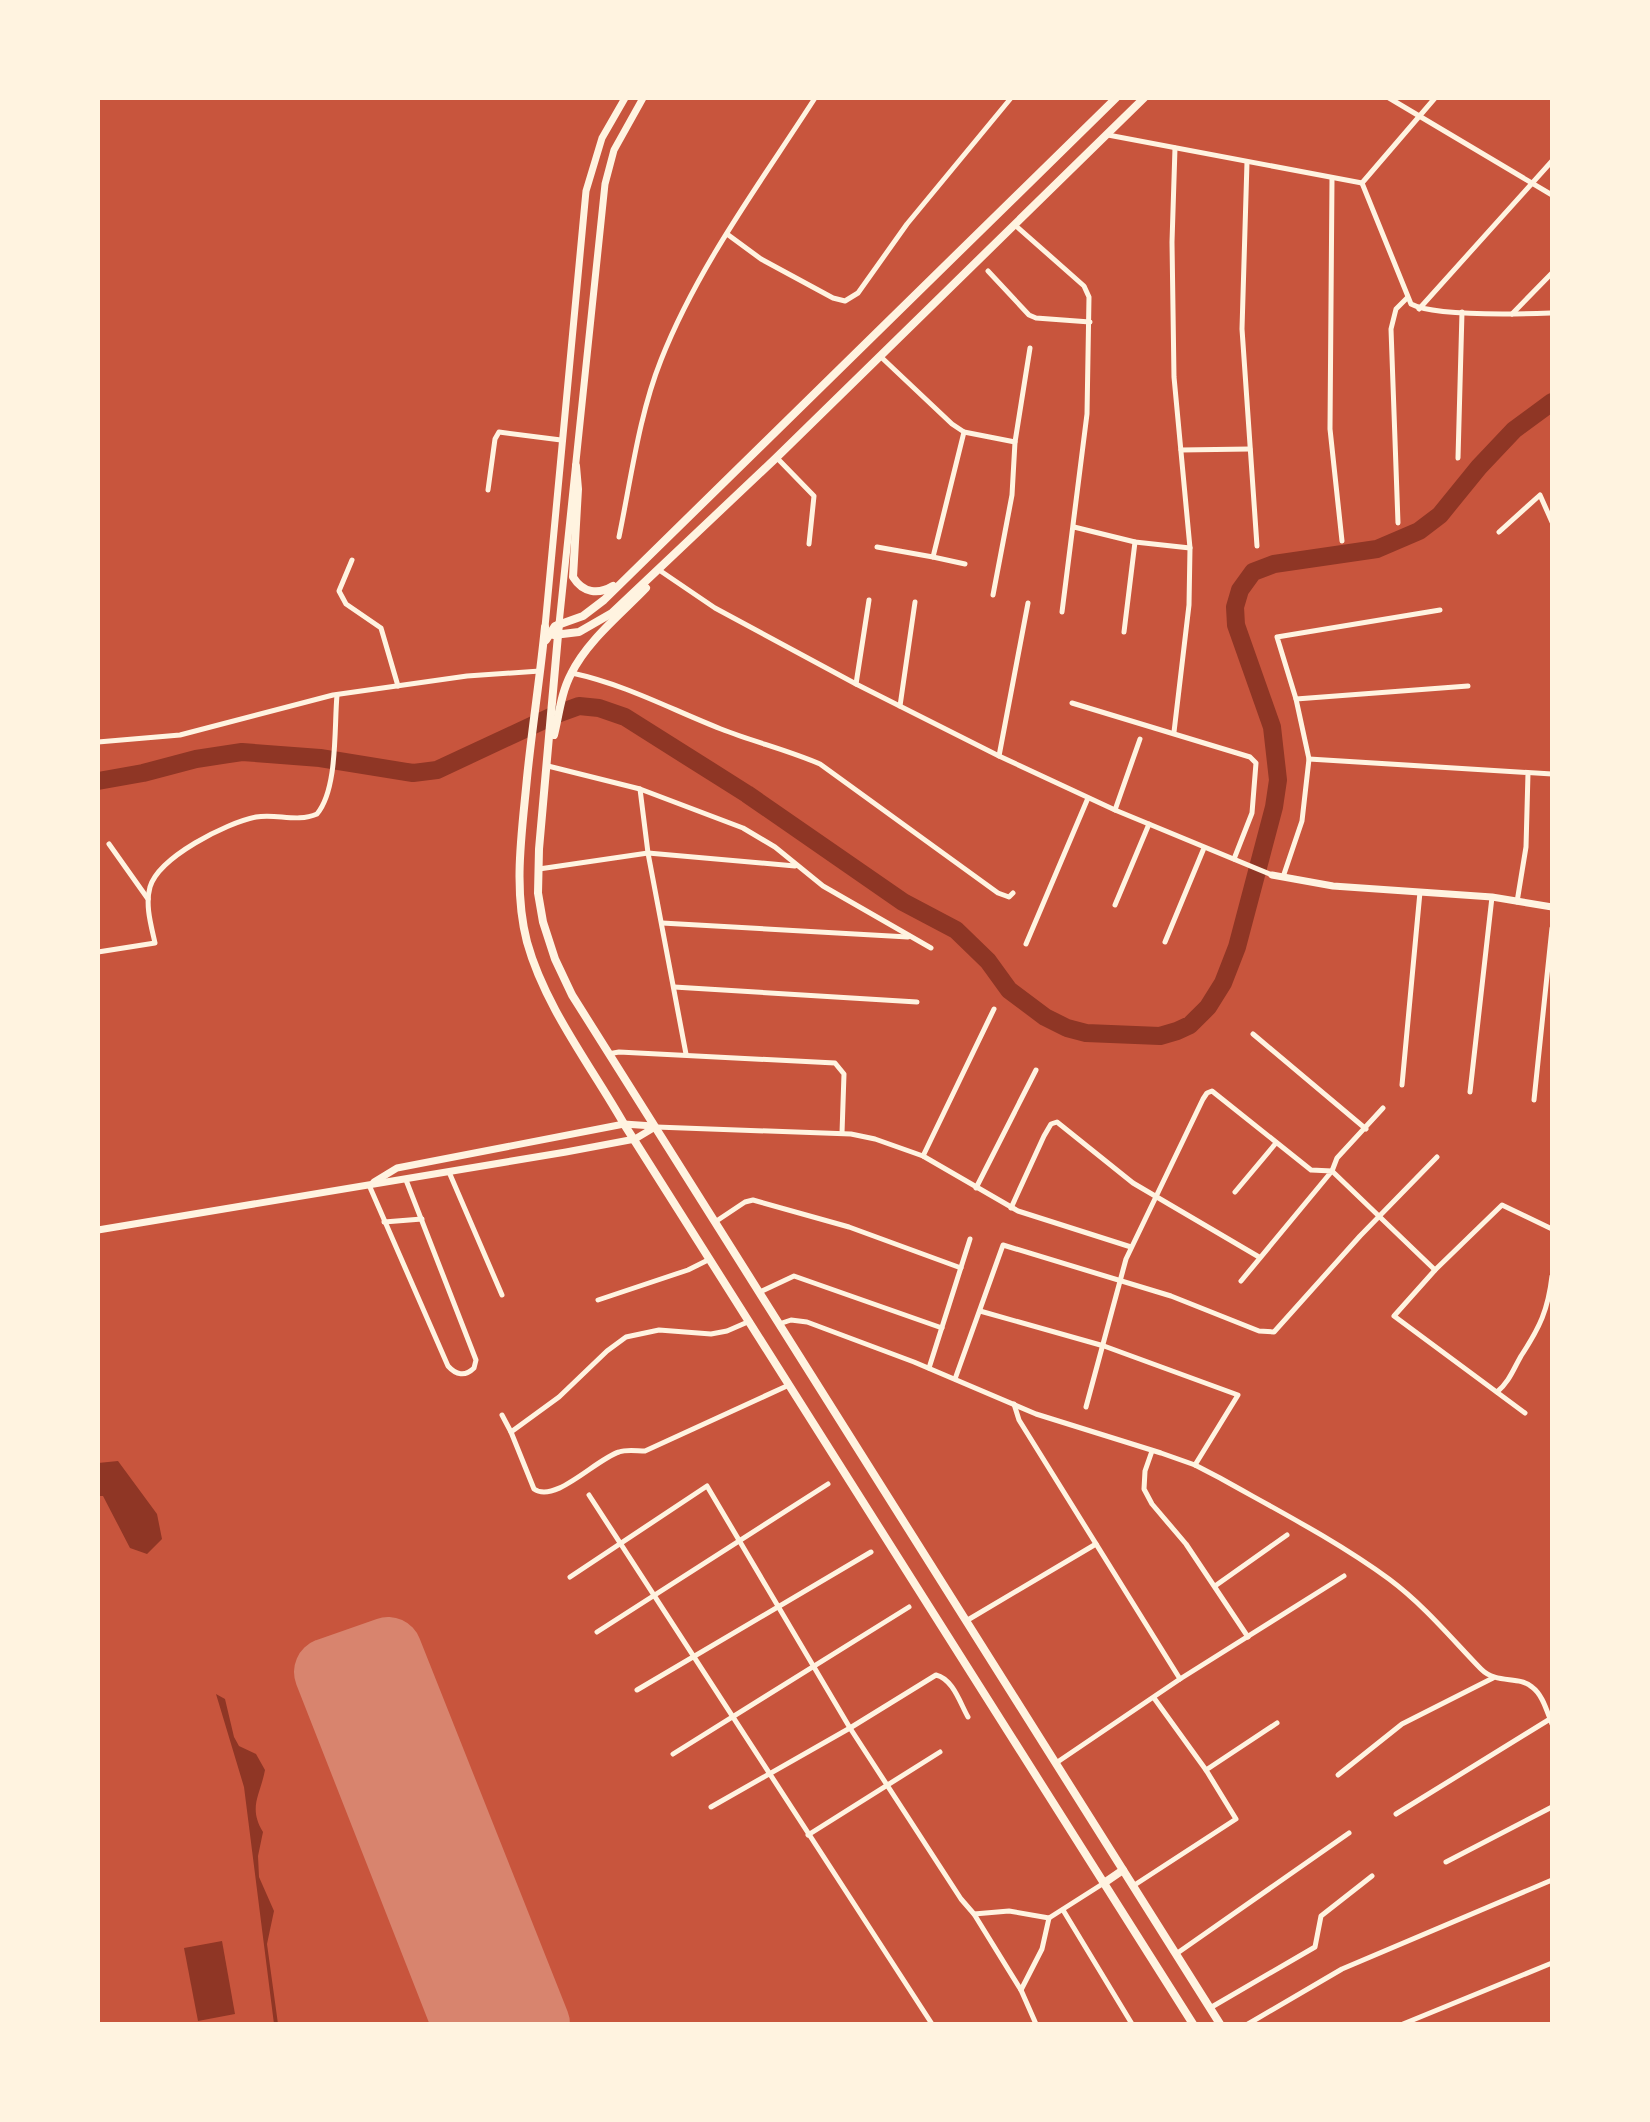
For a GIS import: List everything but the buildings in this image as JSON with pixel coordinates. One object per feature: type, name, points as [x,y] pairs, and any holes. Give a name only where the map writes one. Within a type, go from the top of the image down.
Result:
[{"type":"main road","points":[[625,98],[602,138],[586,191],[561,440],[551,632],[552,693],[538,869],[543,922],[555,959],[572,995],[607,1054],[1220,2024]]},
{"type":"main road","points":[[559,624],[605,184],[614,150],[643,98]]},
{"type":"main road","points":[[1116,98],[604,600],[583,616],[559,624],[551,632],[543,652],[528,758],[519,875],[521,913],[527,942],[555,1007],[624,1124],[1193,2024]]},
{"type":"main road","points":[[551,632],[579,632],[612,613],[777,457],[1144,98]]},
{"type":"main road","points":[[576,466],[578,489],[573,577],[581,587],[599,592],[612,587],[629,574]]},
{"type":"main road","points":[[548,763],[563,694],[571,673],[592,644],[690,540]]},
{"type":"main road","points":[[1272,875],[1333,886],[1492,897],[1552,907]]},
{"type":"main road","points":[[369,1185],[397,1168],[624,1124],[655,1127]]},
{"type":"main road","points":[[98,1230],[635,1139],[655,1127]]},
{"type":"main road","points":[[1104,1883],[1123,1870]]},
{"type":"street","points":[[619,537],[650,395],[661,359],[702,273],[815,98]]},
{"type":"street","points":[[727,234],[761,259],[833,298],[845,301],[858,293],[907,224],[1011,98]]},
{"type":"street","points":[[1389,98],[1552,195]]},
{"type":"street","points":[[1362,183],[1435,98]]},
{"type":"street","points":[[1108,135],[1362,183]]},
{"type":"street","points":[[1174,732],[1189,605],[1190,548],[1174,362],[1172,242],[1175,148]]},
{"type":"street","points":[[1419,309],[1552,161]]},
{"type":"street","points":[[1247,162],[1242,329],[1257,546]]},
{"type":"street","points":[[1332,179],[1330,429],[1342,541]]},
{"type":"street","points":[[1362,183],[1411,304],[1419,309],[1462,312],[1552,313]]},
{"type":"street","points":[[1015,225],[1084,286],[1089,297],[1087,414],[1062,612]]},
{"type":"street","points":[[988,271],[1029,315],[1090,322]]},
{"type":"street","points":[[1512,314],[1552,273]]},
{"type":"street","points":[[1398,523],[1391,329],[1396,309],[1407,298]]},
{"type":"street","points":[[1458,458],[1462,312]]},
{"type":"street","points":[[993,595],[1012,495],[1015,442],[1030,348]]},
{"type":"street","points":[[880,356],[964,432],[1015,442]]},
{"type":"street","points":[[488,490],[495,439],[499,432],[561,440]]},
{"type":"street","points":[[933,557],[964,432]]},
{"type":"street","points":[[1181,450],[1250,449]]},
{"type":"street","points":[[777,457],[814,496],[809,544]]},
{"type":"street","points":[[1499,532],[1540,495],[1552,522]]},
{"type":"street","points":[[1074,527],[1135,542],[1190,548]]},
{"type":"street","points":[[1124,632],[1135,542]]},
{"type":"street","points":[[877,547],[965,564]]},
{"type":"street","points":[[352,560],[339,591],[346,604],[381,628],[398,686]]},
{"type":"street","points":[[662,572],[715,608],[999,756],[1115,810],[1272,875]]},
{"type":"street","points":[[856,684],[869,600]]},
{"type":"street","points":[[900,706],[915,602]]},
{"type":"street","points":[[999,756],[1028,603]]},
{"type":"street","points":[[1283,877],[1302,821],[1309,759],[1296,699],[1277,637],[1440,610]]},
{"type":"street","points":[[98,742],[180,735],[337,695],[467,676],[540,671]]},
{"type":"street","points":[[571,673],[622,685],[707,724],[820,764],[998,893],[1009,897],[1013,893]]},
{"type":"street","points":[[1296,699],[1468,686]]},
{"type":"street","points":[[98,952],[155,943],[148,899],[154,879],[178,855],[218,830],[258,816],[300,819],[317,814],[326,798],[333,774],[337,695]]},
{"type":"street","points":[[1072,703],[1250,757],[1256,763],[1252,813],[1234,859]]},
{"type":"street","points":[[1115,810],[1140,739]]},
{"type":"street","points":[[1309,759],[1552,774]]},
{"type":"street","points":[[548,763],[640,789],[743,828],[775,847],[823,886],[931,948]]},
{"type":"street","points":[[1517,902],[1526,847],[1528,773]]},
{"type":"street","points":[[640,789],[648,853],[686,1054]]},
{"type":"street","points":[[1026,944],[1088,798]]},
{"type":"street","points":[[1115,905],[1149,824]]},
{"type":"street","points":[[109,844],[148,899]]},
{"type":"street","points":[[1165,942],[1204,848]]},
{"type":"street","points":[[538,869],[648,853],[798,866]]},
{"type":"street","points":[[1402,1085],[1420,892]]},
{"type":"street","points":[[1470,1092],[1492,897]]},
{"type":"street","points":[[661,923],[909,937]]},
{"type":"street","points":[[1534,1100],[1550,979],[1552,928]]},
{"type":"street","points":[[674,987],[917,1002]]},
{"type":"street","points":[[923,1156],[994,1009]]},
{"type":"street","points":[[1253,1034],[1366,1129]]},
{"type":"street","points":[[1541,1045],[1552,1046]]},
{"type":"street","points":[[607,1054],[686,1054],[835,1063],[841,1066],[844,1074],[842,1134]]},
{"type":"street","points":[[976,1188],[1036,1070]]},
{"type":"street","points":[[1086,1407],[1119,1280],[1131,1247],[1207,1093],[1212,1091],[1311,1170],[1332,1171],[1435,1270]]},
{"type":"street","points":[[1241,1281],[1332,1171],[1337,1158],[1383,1108]]},
{"type":"street","points":[[1011,1208],[1054,1121],[1154,1197],[1259,1257]]},
{"type":"street","points":[[655,1127],[842,1134],[875,1139],[923,1156],[1011,1208],[1131,1247]]},
{"type":"street","points":[[1235,1192],[1276,1143]]},
{"type":"street","points":[[954,1379],[1003,1245],[1171,1296],[1259,1331],[1274,1332],[1437,1157]]},
{"type":"street","points":[[449,1172],[502,1295]]},
{"type":"street","points":[[369,1185],[448,1366],[464,1375],[474,1368],[476,1360],[406,1180]]},
{"type":"street","points":[[713,1223],[753,1200],[849,1227],[961,1268]]},
{"type":"street","points":[[1525,1413],[1394,1316],[1435,1270],[1502,1205],[1552,1229]]},
{"type":"street","points":[[384,1222],[422,1219]]},
{"type":"street","points":[[929,1368],[970,1239]]},
{"type":"street","points":[[598,1300],[688,1270],[710,1259]]},
{"type":"street","points":[[757,1293],[794,1276],[942,1328]]},
{"type":"street","points":[[1497,1392],[1511,1377],[1534,1339],[1549,1300],[1552,1276]]},
{"type":"street","points":[[980,1311],[1104,1346],[1238,1395],[1195,1465]]},
{"type":"street","points":[[778,1324],[791,1320],[807,1322],[929,1368],[1036,1414],[1195,1465],[1389,1580],[1446,1629],[1483,1671],[1494,1678],[1525,1682],[1533,1687],[1541,1697],[1551,1722],[1396,1814]]},
{"type":"street","points":[[511,1432],[559,1397],[626,1337],[659,1330],[711,1334],[750,1321]]},
{"type":"street","points":[[502,1415],[534,1489],[538,1493],[550,1493],[573,1481],[593,1464],[619,1452],[645,1451],[790,1385]]},
{"type":"street","points":[[1014,1404],[1019,1420],[1180,1679]]},
{"type":"street","points":[[1152,1451],[1145,1471],[1144,1489],[1152,1504],[1186,1544],[1248,1637]]},
{"type":"street","points":[[597,1632],[828,1484]]},
{"type":"street","points":[[570,1577],[707,1486],[850,1728],[1021,1990],[1036,2024]]},
{"type":"street","points":[[589,1495],[932,2024]]},
{"type":"street","points":[[1215,1586],[1287,1535]]},
{"type":"street","points":[[966,1621],[1096,1544]]},
{"type":"street","points":[[637,1690],[871,1552]]},
{"type":"street","points":[[1056,1763],[1180,1679],[1344,1576]]},
{"type":"street","points":[[673,1754],[909,1607]]},
{"type":"street","points":[[711,1807],[936,1675],[949,1683],[968,1717]]},
{"type":"street","points":[[1338,1775],[1402,1724],[1494,1678]]},
{"type":"street","points":[[1133,1886],[1236,1819],[1206,1770],[1154,1698]]},
{"type":"street","points":[[1206,1770],[1277,1723]]},
{"type":"street","points":[[808,1835],[940,1752]]},
{"type":"street","points":[[1446,1862],[1552,1807]]},
{"type":"street","points":[[1176,1954],[1349,1833]]},
{"type":"street","points":[[1210,2008],[1315,1947],[1321,1916],[1372,1876]]},
{"type":"street","points":[[1248,2024],[1342,1969],[1552,1880]]},
{"type":"street","points":[[974,1914],[1009,1911],[1049,1918],[1104,1883]]},
{"type":"street","points":[[1063,1910],[1132,2024]]},
{"type":"street","points":[[1021,1990],[1042,1949],[1049,1918]]},
{"type":"street","points":[[1403,2024],[1552,1963]]},
{"type":"shaded area","points":[[118,1461],[157,1514],[162,1539],[147,1554],[130,1548],[103,1496],[98,1496],[98,1463]]},
{"type":"shaded area","points":[[216,1694],[225,1699],[239,1746],[256,1754],[265,1770],[256,1801],[256,1815],[263,1832],[258,1856],[259,1877],[274,1911],[267,1944],[278,2024],[274,2024],[244,1787]]},
{"type":"shaded area","points":[[222,1941],[235,2014],[198,2021],[184,1948]]},
{"type":"waterway","points":[[98,781],[242,752],[320,758],[413,773],[437,770],[557,714],[579,706],[599,708],[625,717],[747,794],[903,902],[956,930],[988,961],[1009,990],[1045,1017],[1086,1033],[1160,1036],[1190,1025],[1208,1007],[1223,983],[1237,947],[1274,807],[1278,780],[1272,727],[1236,625],[1235,607],[1240,590],[1253,572],[1274,564],[1377,549],[1419,531],[1440,515],[1514,430],[1552,402]]},
{"type":"runway","points":[[466,2024],[328,1672],[388,1651],[536,2024]]}]
